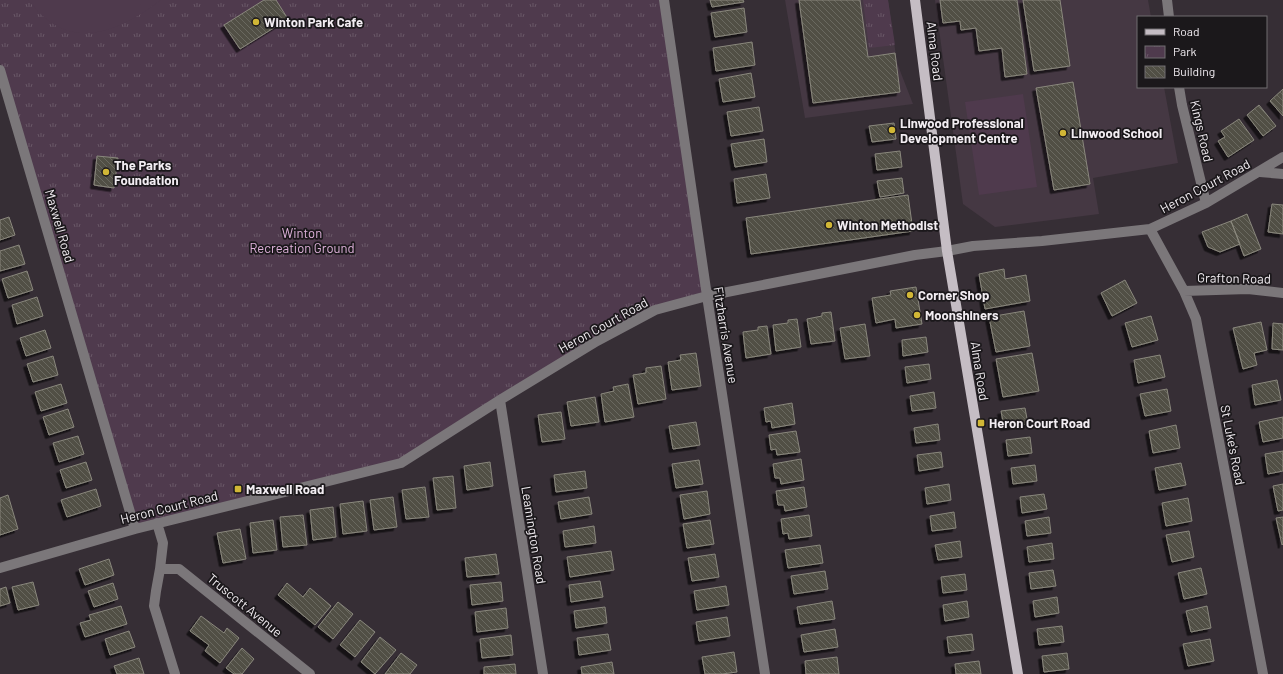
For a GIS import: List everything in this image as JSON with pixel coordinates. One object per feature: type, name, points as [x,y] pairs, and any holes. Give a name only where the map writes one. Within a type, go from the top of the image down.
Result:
[{"type":"main road","name":"Alma Road","points":[[915,0],[947,251],[1018,674]]},
{"type":"street","name":"Fitzharris Avenue","points":[[664,0],[706,296],[765,674]]},
{"type":"street","points":[[1167,0],[1169,16]]},
{"type":"street","name":"Maxwell Road","points":[[0,70],[135,529]]},
{"type":"street","name":"Kings Road","points":[[1179,88],[1206,203]]},
{"type":"street","name":"Heron Court Road","points":[[0,568],[157,523],[400,463],[597,341],[655,310],[706,296],[915,255],[973,246],[1042,241],[1150,229],[1206,203],[1283,157]]},
{"type":"street","points":[[1260,172],[1283,174]]},
{"type":"street","name":"St Luke's Road","points":[[1150,229],[1184,291],[1196,319],[1263,674]]},
{"type":"street","name":"Grafton Road","points":[[1184,291],[1248,289],[1283,293]]},
{"type":"street","name":"Leamington Road","points":[[500,400],[543,674]]},
{"type":"street","points":[[157,523],[163,543],[154,606],[174,674]]},
{"type":"street","name":"Truscott Avenue","points":[[160,568],[179,569],[310,674]]},
{"type":"shaded area","points":[[785,0],[888,0],[897,63],[913,104],[805,118]]},
{"type":"shaded area","name":"Linwood School","points":[[935,0],[1148,0],[1151,16],[1137,16],[1137,88],[1164,88],[1178,163],[1093,178],[1099,214],[995,227],[963,204]]},
{"type":"green space","name":"Winton Recreation Ground","points":[[0,0],[664,0],[707,296],[655,310],[401,463],[135,529],[25,154],[0,63]]},
{"type":"green space","points":[[28,0],[161,0],[134,18],[120,25],[90,33],[75,32],[60,27],[45,18]]},
{"type":"green space","points":[[863,0],[888,0],[895,45],[869,48]]},
{"type":"green space","points":[[1023,94],[1037,187],[979,195],[965,102]]},
{"type":"building","name":"Winton Park Cafe","points":[[264,0],[276,0],[288,19],[240,49],[224,25]]},
{"type":"building","points":[[710,0],[743,0],[744,2],[712,7]]},
{"type":"building","points":[[799,0],[860,0],[868,57],[895,53],[900,92],[813,103]]},
{"type":"building","points":[[940,0],[1017,0],[1027,74],[1005,77],[1002,48],[979,51],[976,28],[961,30],[960,21],[943,23]]},
{"type":"building","points":[[1023,0],[1060,0],[1070,66],[1034,71]]},
{"type":"building","points":[[744,8],[747,32],[715,37],[711,13]]},
{"type":"building","points":[[752,42],[755,65],[716,71],[713,48]]},
{"type":"building","points":[[751,73],[755,97],[723,102],[719,79]]},
{"type":"building","points":[[1073,82],[1090,184],[1054,190],[1036,88]]},
{"type":"building","points":[[1283,89],[1283,116],[1270,101]]},
{"type":"building","points":[[1259,105],[1276,126],[1263,136],[1247,115]]},
{"type":"building","points":[[759,107],[763,131],[731,136],[727,112]]},
{"type":"building","points":[[1239,119],[1254,140],[1228,157],[1218,141],[1225,137],[1221,131]]},
{"type":"building","points":[[894,123],[896,139],[872,142],[869,126]]},
{"type":"building","points":[[764,139],[767,162],[735,167],[731,144]]},
{"type":"building","points":[[900,151],[902,167],[877,170],[875,154]]},
{"type":"building","name":"The Parks Foundation","points":[[97,156],[118,158],[114,188],[94,185]]},
{"type":"building","points":[[766,174],[770,198],[737,203],[734,179]]},
{"type":"building","points":[[902,178],[904,193],[880,197],[877,181]]},
{"type":"building","name":"Winton Methodist","points":[[908,195],[913,231],[751,254],[746,218]]},
{"type":"building","points":[[1272,204],[1283,205],[1283,234],[1268,232]]},
{"type":"building","points":[[1247,214],[1261,249],[1244,256],[1231,221]]},
{"type":"building","points":[[9,217],[15,235],[0,240],[0,220]]},
{"type":"building","points":[[1231,221],[1240,244],[1220,252],[1208,247],[1202,232]]},
{"type":"building","points":[[19,245],[25,264],[0,271],[0,251]]},
{"type":"building","points":[[1004,269],[1005,279],[1026,275],[1030,301],[985,309],[979,274]]},
{"type":"building","points":[[27,271],[33,290],[8,298],[2,279]]},
{"type":"building","points":[[1125,280],[1137,303],[1112,316],[1101,293]]},
{"type":"building","points":[[916,287],[922,324],[896,328],[895,319],[876,323],[872,298],[891,295],[890,291]]},
{"type":"building","points":[[37,297],[43,316],[17,324],[12,305]]},
{"type":"building","points":[[1024,311],[1030,346],[996,352],[989,317]]},
{"type":"building","points":[[831,312],[835,341],[811,344],[807,319],[822,316],[822,313]]},
{"type":"building","points":[[1151,316],[1158,340],[1132,347],[1125,323]]},
{"type":"building","points":[[797,319],[801,347],[776,351],[773,325],[788,323],[788,320]]},
{"type":"building","points":[[1261,322],[1267,350],[1254,353],[1257,365],[1243,369],[1233,328]]},
{"type":"building","points":[[1273,323],[1283,324],[1283,350],[1272,349]]},
{"type":"building","points":[[865,324],[870,356],[845,359],[840,328]]},
{"type":"building","points":[[767,326],[771,354],[746,358],[743,332],[758,330],[758,327]]},
{"type":"building","points":[[45,330],[51,348],[26,356],[20,338]]},
{"type":"building","points":[[926,337],[928,352],[903,356],[902,340]]},
{"type":"building","points":[[696,353],[701,386],[672,390],[668,362],[681,360],[680,355]]},
{"type":"building","points":[[1032,353],[1039,391],[1003,397],[996,359]]},
{"type":"building","points":[[1160,355],[1165,377],[1138,383],[1134,360]]},
{"type":"building","points":[[53,356],[58,375],[33,382],[27,364]]},
{"type":"building","points":[[929,364],[931,379],[907,383],[905,367]]},
{"type":"building","points":[[661,366],[666,399],[638,404],[633,375],[646,373],[646,368]]},
{"type":"building","points":[[1277,380],[1281,400],[1255,405],[1252,385]]},
{"type":"building","points":[[61,384],[67,403],[41,411],[35,392]]},
{"type":"building","points":[[628,384],[634,417],[605,422],[601,394],[614,391],[613,387]]},
{"type":"building","points":[[1167,389],[1171,411],[1145,416],[1140,394]]},
{"type":"building","points":[[934,392],[936,408],[912,411],[910,396]]},
{"type":"building","points":[[595,397],[599,422],[571,426],[567,402]]},
{"type":"building","points":[[792,403],[795,424],[772,428],[771,421],[766,422],[764,408]]},
{"type":"building","points":[[1025,408],[1028,424],[1004,427],[1001,411]]},
{"type":"building","points":[[68,409],[74,427],[49,435],[43,417]]},
{"type":"building","points":[[561,412],[565,439],[542,442],[538,415]]},
{"type":"building","points":[[1283,417],[1283,438],[1263,442],[1259,422]]},
{"type":"building","points":[[696,422],[700,445],[673,449],[669,426]]},
{"type":"building","points":[[938,424],[940,440],[916,443],[914,428]]},
{"type":"building","points":[[1176,425],[1180,448],[1153,453],[1149,431]]},
{"type":"building","points":[[796,431],[800,452],[777,455],[776,449],[771,450],[769,435]]},
{"type":"building","points":[[78,436],[84,454],[59,462],[53,443]]},
{"type":"building","points":[[1030,437],[1032,453],[1008,456],[1006,440]]},
{"type":"building","points":[[1283,451],[1283,471],[1268,474],[1265,454]]},
{"type":"building","points":[[941,452],[943,467],[919,471],[917,455]]},
{"type":"building","points":[[801,459],[804,480],[781,484],[780,478],[775,478],[773,464]]},
{"type":"building","points":[[699,460],[703,484],[676,488],[672,464]]},
{"type":"building","points":[[86,462],[92,480],[66,488],[60,470]]},
{"type":"building","points":[[490,462],[493,486],[467,490],[464,466]]},
{"type":"building","points":[[1181,463],[1186,485],[1159,490],[1155,468]]},
{"type":"building","points":[[1035,465],[1037,481],[1013,484],[1011,468]]},
{"type":"building","points":[[585,471],[587,488],[556,492],[554,475]]},
{"type":"building","points":[[453,476],[456,508],[437,510],[433,478]]},
{"type":"building","points":[[949,484],[951,500],[927,504],[925,488]]},
{"type":"building","points":[[1283,484],[1283,510],[1278,511],[1273,486]]},
{"type":"building","points":[[425,487],[429,517],[406,519],[402,490]]},
{"type":"building","points":[[804,487],[807,507],[785,511],[784,505],[778,505],[776,491]]},
{"type":"building","points":[[96,489],[101,506],[67,517],[61,500]]},
{"type":"building","points":[[707,491],[710,514],[684,519],[680,495]]},
{"type":"building","points":[[1044,494],[1047,509],[1022,513],[1020,497]]},
{"type":"building","points":[[8,495],[18,529],[0,535],[0,498]]},
{"type":"building","points":[[393,497],[397,527],[374,530],[370,500]]},
{"type":"building","points":[[589,497],[592,514],[561,519],[558,502]]},
{"type":"building","points":[[1188,498],[1192,521],[1166,526],[1162,503]]},
{"type":"building","points":[[363,501],[367,531],[343,534],[340,504]]},
{"type":"building","points":[[333,507],[336,537],[313,540],[310,510]]},
{"type":"building","points":[[954,512],[956,528],[932,531],[930,516]]},
{"type":"building","points":[[303,515],[307,545],[283,547],[280,517]]},
{"type":"building","points":[[809,515],[812,536],[789,539],[788,533],[783,534],[781,519]]},
{"type":"building","points":[[1049,517],[1051,533],[1027,536],[1025,521]]},
{"type":"building","points":[[1283,517],[1283,544],[1282,545],[1276,518]]},
{"type":"building","points":[[273,520],[277,550],[253,553],[250,523]]},
{"type":"building","points":[[710,520],[714,544],[687,548],[683,524]]},
{"type":"building","points":[[594,526],[596,543],[565,547],[563,531]]},
{"type":"building","points":[[240,529],[246,559],[223,563],[217,533]]},
{"type":"building","points":[[1189,531],[1194,557],[1172,562],[1166,535]]},
{"type":"building","points":[[960,541],[962,557],[938,560],[935,545]]},
{"type":"building","points":[[1052,543],[1054,559],[1029,562],[1027,547]]},
{"type":"building","points":[[820,545],[823,563],[788,568],[785,550]]},
{"type":"building","points":[[611,551],[614,570],[570,577],[567,557]]},
{"type":"building","points":[[496,554],[499,574],[467,577],[465,558]]},
{"type":"building","points":[[715,554],[719,577],[692,581],[688,558]]},
{"type":"building","points":[[109,559],[114,575],[85,585],[79,569]]},
{"type":"building","points":[[1201,568],[1207,594],[1184,599],[1178,573]]},
{"type":"building","points":[[1053,570],[1056,586],[1031,589],[1029,573]]},
{"type":"building","points":[[825,571],[828,589],[794,594],[791,576]]},
{"type":"building","points":[[965,574],[967,590],[943,593],[941,577]]},
{"type":"building","points":[[600,581],[603,597],[571,602],[569,585]]},
{"type":"building","points":[[33,582],[39,605],[18,610],[12,587]]},
{"type":"building","points":[[501,582],[503,601],[472,605],[470,585]]},
{"type":"building","points":[[113,583],[118,599],[94,607],[88,591]]},
{"type":"building","points":[[287,583],[303,597],[310,588],[331,606],[315,625],[278,595]]},
{"type":"building","points":[[726,586],[729,605],[697,610],[694,591]]},
{"type":"building","points":[[6,587],[10,603],[0,606],[0,589]]},
{"type":"building","points":[[1057,597],[1059,613],[1035,617],[1033,601]]},
{"type":"building","points":[[832,601],[835,619],[800,624],[797,607]]},
{"type":"building","points":[[967,601],[969,617],[945,621],[943,605]]},
{"type":"building","points":[[338,602],[353,614],[333,639],[318,627]]},
{"type":"building","points":[[121,606],[127,624],[85,637],[80,623],[91,620],[89,615]]},
{"type":"building","points":[[1207,606],[1211,628],[1191,632],[1186,611]]},
{"type":"building","points":[[605,607],[607,623],[576,628],[574,611]]},
{"type":"building","points":[[506,608],[508,628],[477,632],[475,612]]},
{"type":"building","points":[[201,616],[224,633],[227,628],[239,638],[220,663],[205,651],[209,645],[190,631]]},
{"type":"building","points":[[727,617],[730,636],[699,641],[696,622]]},
{"type":"building","points":[[360,620],[375,632],[355,657],[340,645]]},
{"type":"building","points":[[1062,626],[1064,642],[1039,645],[1037,629]]},
{"type":"building","points":[[835,629],[838,647],[804,652],[801,635]]},
{"type":"building","points":[[129,631],[135,647],[110,655],[105,639]]},
{"type":"building","points":[[608,634],[611,650],[579,655],[577,638]]},
{"type":"building","points":[[972,634],[974,650],[949,653],[947,637]]},
{"type":"building","points":[[511,635],[513,655],[482,658],[480,639]]},
{"type":"building","points":[[380,637],[396,650],[375,674],[361,662]]},
{"type":"building","points":[[1210,639],[1214,661],[1188,666],[1183,644]]},
{"type":"building","points":[[242,648],[254,659],[242,674],[234,674],[226,668]]},
{"type":"building","points":[[734,652],[737,672],[705,674],[702,657]]},
{"type":"building","points":[[401,653],[417,665],[410,674],[385,674]]},
{"type":"building","points":[[1067,653],[1069,669],[1044,672],[1042,656]]},
{"type":"building","points":[[837,657],[839,674],[806,674],[805,661]]},
{"type":"building","points":[[139,658],[144,674],[117,674],[114,666]]},
{"type":"building","points":[[979,661],[981,674],[956,674],[955,664]]},
{"type":"building","points":[[612,662],[614,674],[582,674],[581,667]]},
{"type":"building","points":[[515,664],[516,674],[484,674],[484,667]]},
{"type":"place","name":"Winton Park Cafe","points":[[256,22]]},
{"type":"place","name":"Linwood Professional Development Centre","points":[[892,130]]},
{"type":"place","name":"Linwood School","points":[[1063,133]]},
{"type":"place","name":"The Parks Foundation","points":[[106,172]]},
{"type":"place","name":"Winton Methodist","points":[[829,225]]},
{"type":"place","name":"Corner Shop","points":[[910,295]]},
{"type":"place","name":"Moonshiners","points":[[917,315]]},
{"type":"place","name":"Heron Court Road","points":[[981,423]]},
{"type":"place","name":"Maxwell Road","points":[[238,489]]}]
